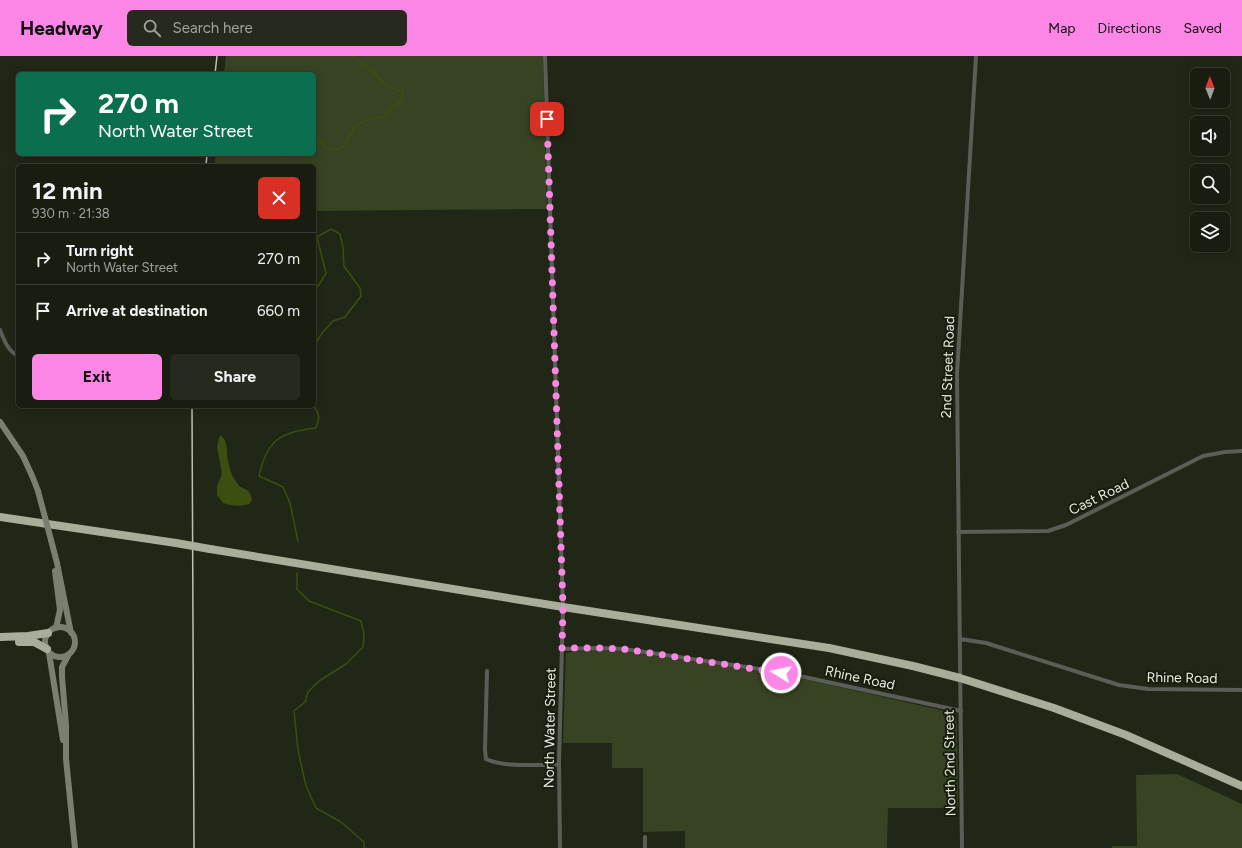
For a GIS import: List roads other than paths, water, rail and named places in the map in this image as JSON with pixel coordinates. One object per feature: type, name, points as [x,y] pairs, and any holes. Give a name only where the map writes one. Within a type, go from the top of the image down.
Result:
[{"type":"highway","points":[[0,517],[176,543],[563,607],[829,648],[897,662],[960,678],[1054,708],[1126,735],[1242,786]]},
{"type":"highway","points":[[0,637],[28,636],[48,633]]},
{"type":"highway","points":[[0,642],[34,642],[48,651]]},
{"type":"main road","points":[[0,422],[25,461],[38,491],[57,563],[71,633],[75,641],[72,651],[64,662],[62,672],[66,719],[66,759]]},
{"type":"main road","points":[[0,429],[9,436]]},
{"type":"main road","points":[[51,540],[60,610],[56,628]]},
{"type":"main road","points":[[71,633],[64,628],[56,628],[48,633],[45,641],[48,651],[66,759],[74,848]]},
{"type":"main road","points":[[48,651],[57,657],[69,654]]},
{"type":"street","name":"North Water Street","points":[[545,56],[563,607],[559,765],[560,848]]},
{"type":"street","name":"2nd Street Road","points":[[960,678],[957,374],[976,56]]},
{"type":"street","points":[[0,330],[4,341],[16,355]]},
{"type":"street","name":"Cast Road","points":[[958,532],[1048,531],[1066,525],[1203,456],[1242,451]]},
{"type":"street","name":"Rhine Road","points":[[960,639],[986,643],[1119,685],[1148,689],[1242,690]]},
{"type":"street","name":"Rhine Road","points":[[562,648],[624,649],[746,667],[808,678],[961,711]]},
{"type":"street","points":[[487,671],[486,759],[506,765],[559,765]]},
{"type":"street","name":"North 2nd Street","points":[[960,678],[962,848]]},
{"type":"street","points":[[645,837],[645,848]]},
{"type":"waterway","points":[[316,135],[326,148],[338,150],[343,147],[354,128],[363,121],[383,117],[402,99],[403,91],[388,87],[372,71],[352,56]]},
{"type":"waterway","points":[[283,156],[283,164]]},
{"type":"waterway","points":[[316,286],[319,285],[326,273],[317,237],[331,229],[340,234],[343,247],[344,266],[360,288],[361,296],[345,317],[333,321],[322,333],[316,343]]},
{"type":"waterway","points":[[298,541],[290,503],[283,487],[259,476],[266,454],[277,440],[284,435],[293,432],[316,428],[319,416],[315,408]]},
{"type":"waterway","points":[[297,573],[297,589],[309,601],[361,621],[364,634],[363,647],[346,664],[319,681],[308,692],[305,702],[294,711],[298,750],[306,786],[316,808],[341,822],[364,842],[364,848]]},
{"type":"railway","points":[[215,72],[217,56]]},
{"type":"railway","points":[[206,164],[207,156]]},
{"type":"railway","points":[[192,408],[194,848]]}]
